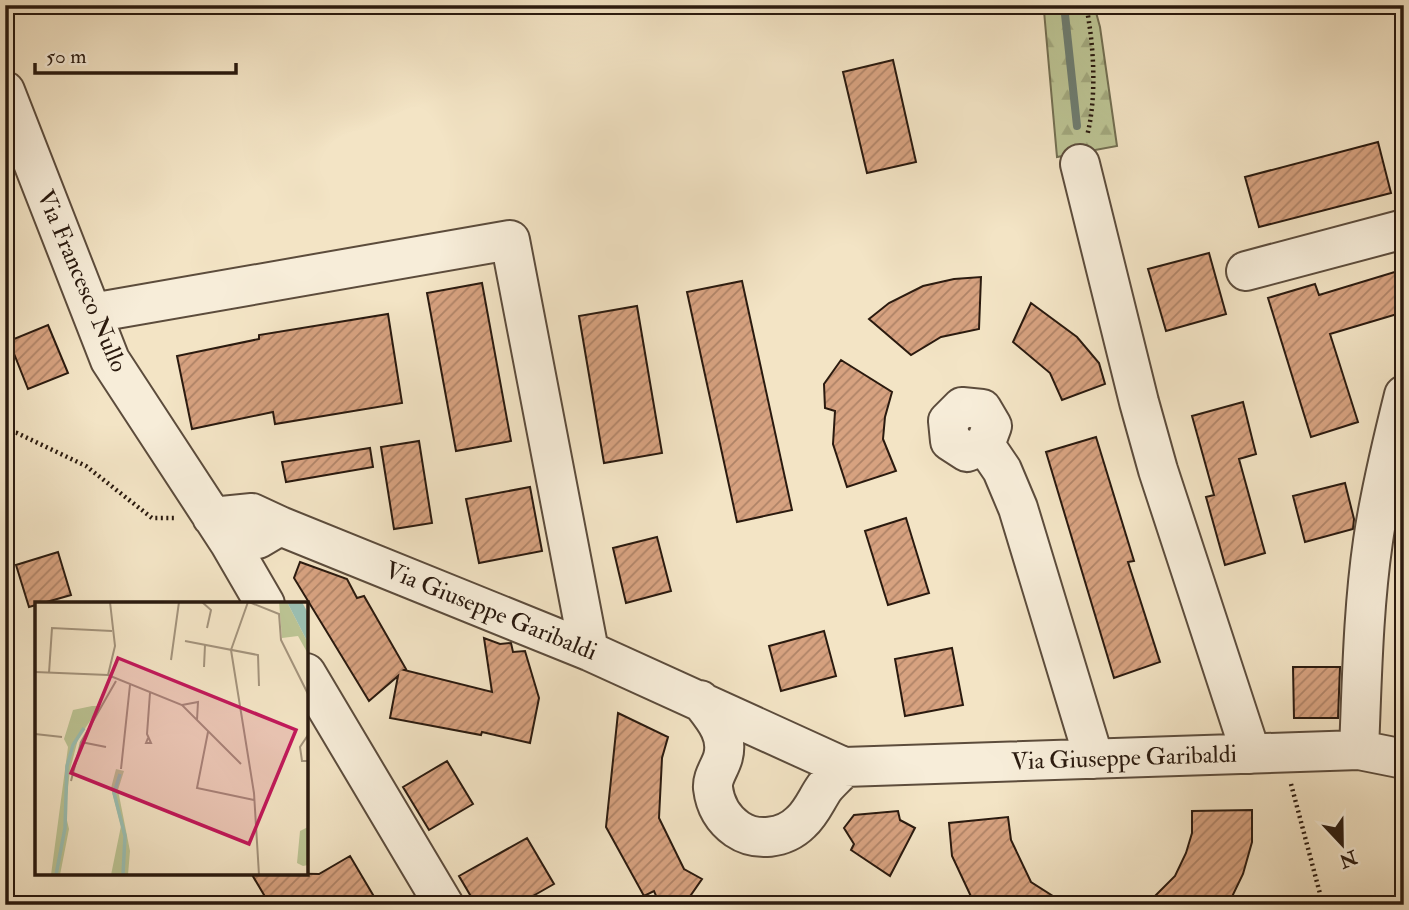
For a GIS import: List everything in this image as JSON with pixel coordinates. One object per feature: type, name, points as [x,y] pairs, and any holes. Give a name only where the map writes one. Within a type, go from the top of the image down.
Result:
[{"type":"street","name":"Via Francesco Nullo","points":[[5,91],[110,360],[212,516],[264,602]]},
{"type":"street","points":[[1080,164],[1145,425],[1267,753]]},
{"type":"street","points":[[1245,271],[1404,229]]},
{"type":"street","points":[[92,313],[510,240],[589,651]]},
{"type":"street","points":[[1359,750],[1363,652],[1373,544],[1383,482],[1404,395]]},
{"type":"street","points":[[985,445],[1002,470],[1018,508],[1094,759]]},
{"type":"street","name":"Via Giuseppe Garibaldi","points":[[212,516],[252,513],[589,651],[844,767],[1359,750],[1404,759]]},
{"type":"street","points":[[242,564],[258,538],[280,526]]},
{"type":"street","points":[[308,676],[444,905]]},
{"type":"street","points":[[700,700],[718,723],[724,738],[723,757],[713,784],[716,802],[726,821],[741,831],[763,839],[781,834],[800,824],[825,787],[844,767]]},
{"type":"path","points":[[1080,164],[1094,108],[1090,26],[1086,5]]},
{"type":"path","points":[[5,431],[17,433],[86,466],[152,518],[212,516]]},
{"type":"path","points":[[1267,753],[1323,905]]},
{"type":"green space","points":[[1041,5],[1094,5],[1100,27],[1117,146],[1057,157],[1044,11]]},
{"type":"building","points":[[893,60],[916,162],[867,173],[843,72]]},
{"type":"building","points":[[1378,142],[1391,193],[1259,227],[1245,177]]},
{"type":"building","points":[[1209,253],[1226,314],[1166,331],[1148,269]]},
{"type":"building","points":[[1398,271],[1404,291],[1404,312],[1330,334],[1358,422],[1311,437],[1268,298],[1315,284],[1319,295]]},
{"type":"building","points":[[981,277],[979,329],[941,337],[911,355],[869,319],[889,303],[923,286],[954,279]]},
{"type":"building","points":[[742,281],[792,510],[737,522],[687,292]]},
{"type":"building","points":[[482,283],[511,441],[456,451],[427,293]]},
{"type":"building","points":[[1031,303],[1077,337],[1099,363],[1105,384],[1062,400],[1050,373],[1013,342]]},
{"type":"building","points":[[637,306],[662,453],[604,463],[579,316]]},
{"type":"building","points":[[388,314],[402,403],[275,424],[273,412],[192,429],[177,356],[259,339],[259,335]]},
{"type":"building","points":[[48,325],[68,373],[28,389],[9,341]]},
{"type":"building","points":[[841,360],[892,392],[885,417],[883,439],[896,471],[847,487],[833,444],[835,411],[825,408],[824,384]]},
{"type":"building","points":[[1243,402],[1256,454],[1239,459],[1265,553],[1225,565],[1206,497],[1214,495],[1192,416]]},
{"type":"building","points":[[1096,437],[1134,561],[1128,562],[1160,662],[1114,678],[1046,452]]},
{"type":"building","points":[[419,441],[432,523],[394,529],[381,447]]},
{"type":"building","points":[[370,448],[373,467],[286,482],[282,462]]},
{"type":"building","points":[[1345,483],[1354,519],[1353,529],[1305,542],[1293,496]]},
{"type":"building","points":[[530,487],[542,551],[479,563],[466,499]]},
{"type":"building","points":[[906,518],[929,593],[888,605],[865,531]]},
{"type":"building","points":[[657,537],[671,591],[626,603],[613,548]]},
{"type":"building","points":[[58,552],[71,595],[46,602],[35,602],[35,605],[29,607],[16,565]]},
{"type":"building","points":[[300,562],[347,579],[357,598],[364,596],[406,669],[404,670],[492,692],[484,638],[500,644],[511,643],[513,652],[525,651],[539,698],[530,743],[482,732],[481,735],[390,718],[398,676],[369,701],[294,578]]},
{"type":"building","points":[[824,631],[836,676],[781,691],[769,646]]},
{"type":"building","points":[[952,648],[963,705],[905,716],[895,659]]},
{"type":"building","points":[[1293,667],[1340,667],[1338,718],[1294,718]]},
{"type":"building","points":[[618,713],[668,737],[662,758],[659,818],[684,869],[702,879],[684,905],[660,905],[654,891],[644,896],[606,827]]},
{"type":"building","points":[[447,761],[473,804],[429,830],[403,787]]},
{"type":"building","points":[[1252,810],[1252,842],[1243,874],[1228,905],[1146,905],[1175,876],[1192,833],[1192,811]]},
{"type":"building","points":[[898,811],[900,820],[915,828],[890,876],[851,850],[854,844],[844,828],[854,815]]},
{"type":"building","points":[[1008,817],[1011,840],[1031,882],[1067,905],[975,905],[952,856],[949,823]]},
{"type":"building","points":[[527,838],[554,884],[517,905],[476,905],[459,876]]},
{"type":"building","points":[[350,856],[379,905],[270,905],[252,875],[319,874]]},
{"type":"waterway","points":[[1064,5],[1077,126]]}]
